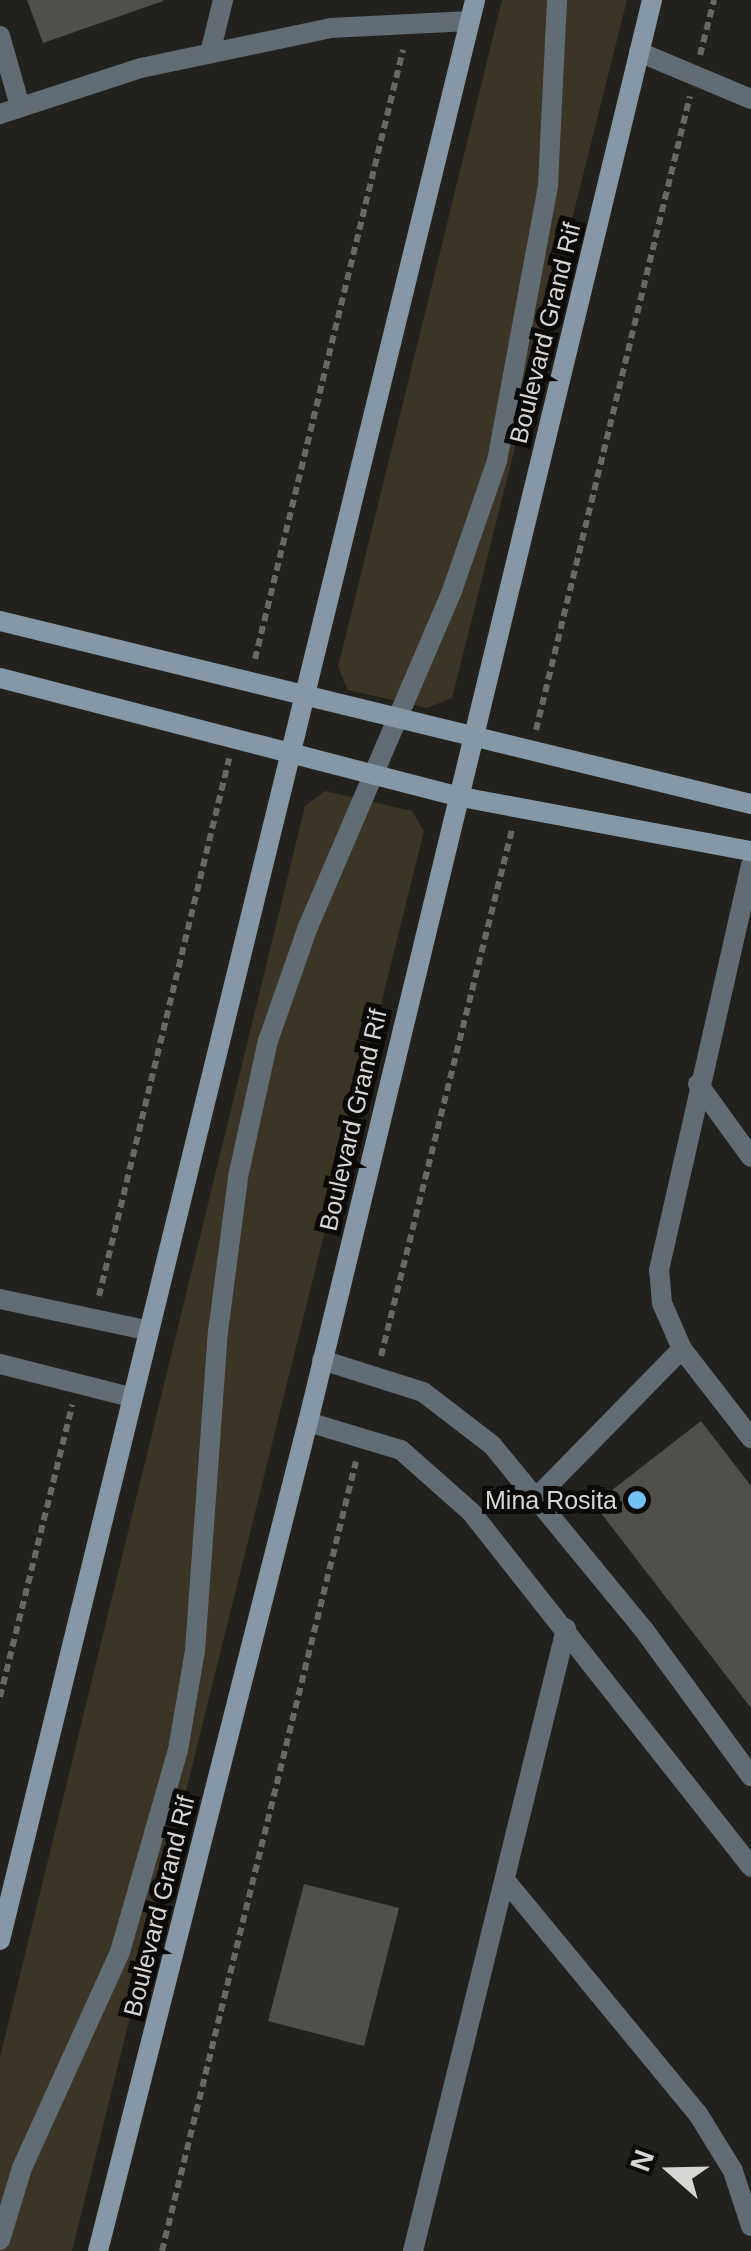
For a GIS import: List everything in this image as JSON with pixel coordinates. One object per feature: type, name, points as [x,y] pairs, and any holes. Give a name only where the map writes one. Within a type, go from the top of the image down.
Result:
[{"type":"street","points":[[210,53],[222,0]]},
{"type":"street","points":[[0,1940],[146,1330],[308,698],[475,0]]},
{"type":"street","points":[[0,2240],[22,2168],[120,1952],[178,1750],[195,1650],[218,1332],[238,1177],[268,1041],[372,776],[398,722],[497,461],[522,355],[548,184],[558,0]]},
{"type":"street","name":"Boulevard Grand Rif","points":[[98,2251],[308,1422],[456,796],[652,0]]},
{"type":"street","points":[[0,36],[10,110],[210,53],[330,28],[470,22]]},
{"type":"street","points":[[639,52],[696,71],[751,99]]},
{"type":"street","points":[[0,622],[470,740],[751,804]]},
{"type":"street","points":[[1,682],[456,796],[751,851]]},
{"type":"street","points":[[751,865],[698,1084],[659,1270],[662,1303],[682,1349],[751,1438]]},
{"type":"street","points":[[698,1084],[751,1157]]},
{"type":"street","points":[[0,1299],[146,1330]]},
{"type":"street","points":[[538,1496],[682,1349]]},
{"type":"street","points":[[322,1360],[377,1373],[463,1418],[538,1496],[751,1776]]},
{"type":"street","points":[[0,1364],[130,1397]]},
{"type":"street","points":[[308,1422],[362,1434],[400,1450],[443,1485],[566,1629],[751,1867]]},
{"type":"street","points":[[413,2251],[566,1629]]},
{"type":"street","points":[[504,1880],[698,2114],[733,2171],[751,2226]]},
{"type":"path","points":[[530,754],[714,0]]},
{"type":"path","points":[[249,684],[410,23]]},
{"type":"path","points":[[94,1319],[234,741]]},
{"type":"path","points":[[377,1373],[517,807]]},
{"type":"path","points":[[0,1697],[77,1384]]},
{"type":"path","points":[[162,2251],[362,1434]]},
{"type":"shaded area","points":[[502,0],[627,0],[452,698],[427,708],[348,690],[338,667]]},
{"type":"shaded area","points":[[325,791],[412,811],[424,831],[72,2251],[0,2251],[0,2057],[305,806]]},
{"type":"building","points":[[27,0],[163,0],[163,1],[43,43]]},
{"type":"building","points":[[701,1421],[751,1486],[751,1708],[594,1504]]},
{"type":"building","points":[[304,1884],[399,1908],[364,2046],[268,2021]]},
{"type":"place","name":"Mina Rosita","points":[[637,1500]]}]
